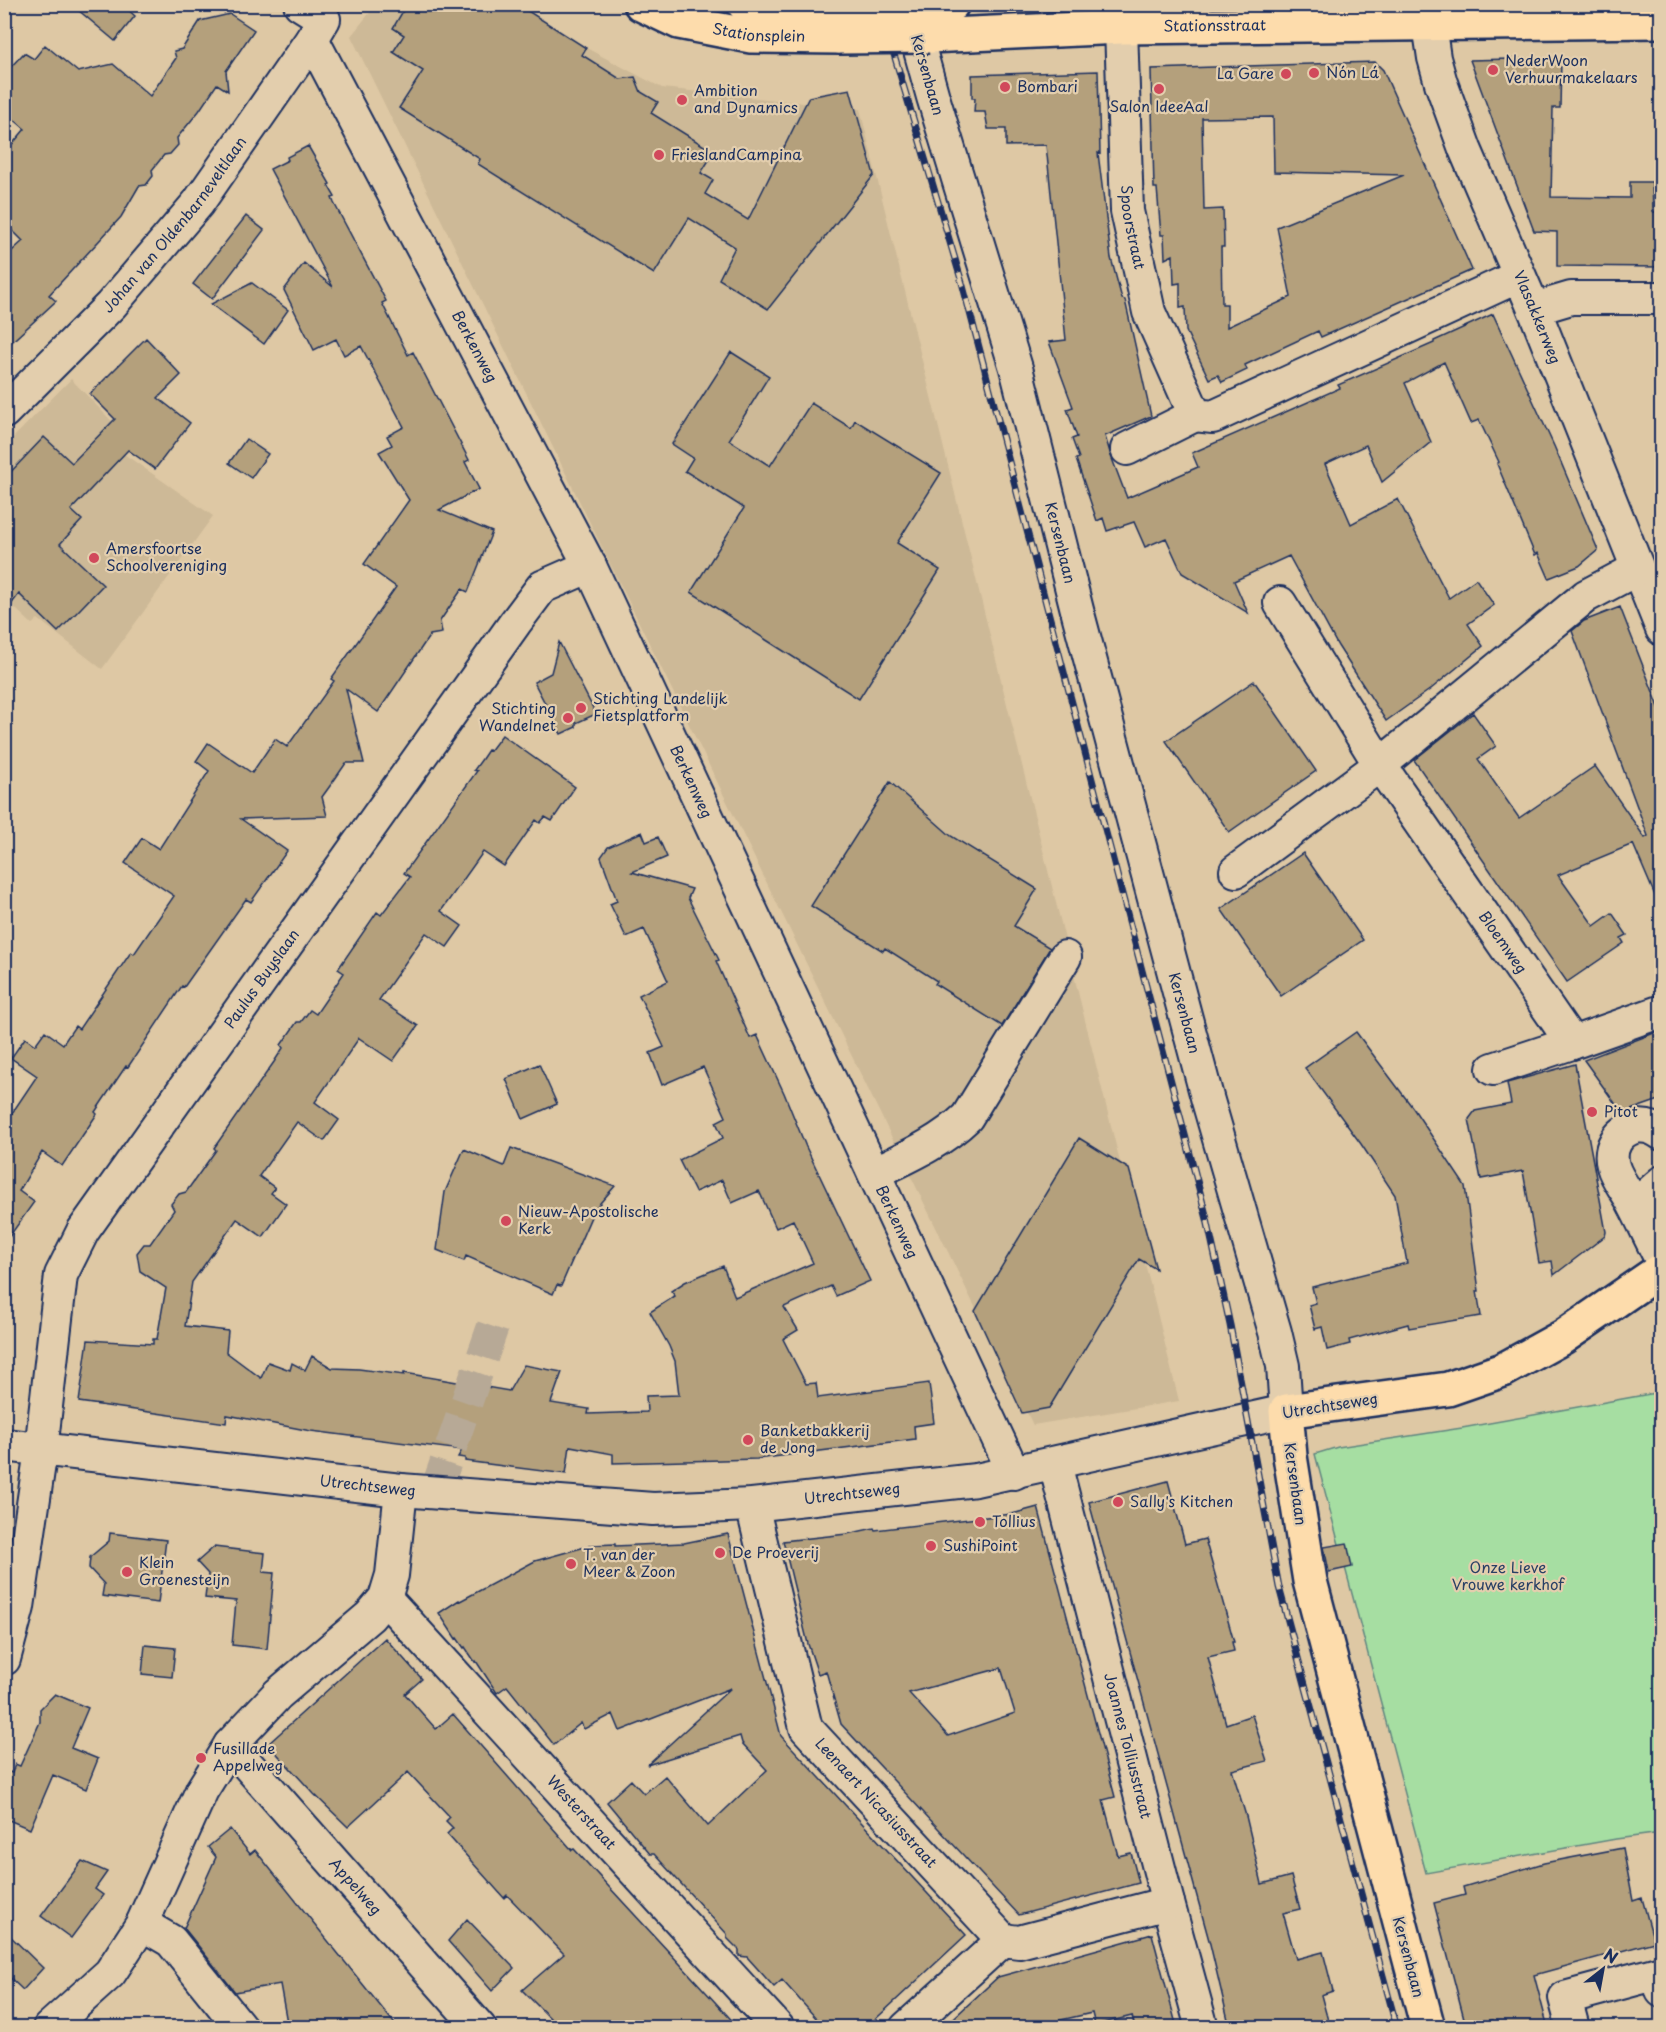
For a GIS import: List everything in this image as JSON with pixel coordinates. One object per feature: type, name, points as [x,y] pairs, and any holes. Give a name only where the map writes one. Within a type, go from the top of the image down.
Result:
[{"type":"main road","name":"Stationsplein","points":[[641,4],[751,36],[836,22]]},
{"type":"main road","name":"Stationsplein","points":[[744,4],[836,22]]},
{"type":"main road","name":"Stationsstraat","points":[[836,22],[927,13],[1121,27],[1427,14],[1662,21]]},
{"type":"main road","name":"Utrechtseweg","points":[[1286,1411],[1448,1389],[1503,1370],[1563,1337],[1662,1269]]},
{"type":"main road","name":"Kersenbaan","points":[[1286,1411],[1290,1456],[1310,1581],[1428,2028]]},
{"type":"street","name":"Kersenbaan","points":[[927,13],[933,97],[1016,368],[1077,610],[1208,1101],[1275,1332],[1283,1366],[1286,1411]]},
{"type":"street","name":"Vlasakkerweg","points":[[1427,14],[1434,58],[1441,83],[1466,149],[1534,309],[1662,629]]},
{"type":"street","name":"Johan van Oldenbarneveltlaan","points":[[4,412],[111,305],[198,203],[312,21]]},
{"type":"street","name":"Berkenweg","points":[[312,21],[590,566],[1014,1473]]},
{"type":"street","name":"Spoorstraat","points":[[1121,27],[1127,211],[1149,312],[1195,415]]},
{"type":"street","points":[[1127,449],[1195,415],[1213,417],[1519,276]]},
{"type":"street","points":[[1534,309],[1571,298],[1662,298]]},
{"type":"street","name":"Paulus Buyslaan","points":[[4,1659],[18,1607],[41,1450],[61,1275],[83,1231],[542,587],[590,566]]},
{"type":"street","points":[[1236,871],[1380,765],[1586,596],[1637,569]]},
{"type":"street","name":"Bloemweg","points":[[1280,603],[1380,765],[1572,1043]]},
{"type":"street","points":[[874,1173],[928,1147],[951,1132],[966,1117],[1065,957]]},
{"type":"street","points":[[1493,1070],[1662,1011]]},
{"type":"street","points":[[1662,1134],[1656,1129],[1641,1126],[1627,1129],[1611,1150],[1613,1167],[1662,1261]]},
{"type":"street","points":[[1635,1206],[1662,1182]]},
{"type":"street","name":"Utrechtseweg","points":[[4,1445],[401,1490],[653,1509],[752,1505],[976,1480],[1286,1411]]},
{"type":"street","name":"Joannes Tolliusstraat","points":[[1055,1464],[1168,1903],[1203,2028]]},
{"type":"street","points":[[49,2028],[110,1973],[142,1924],[202,1790],[230,1745],[278,1694],[370,1616],[385,1598],[392,1575],[401,1490]]},
{"type":"street","name":"Leenaert Nicasiusstraat","points":[[752,1505],[806,1728],[1003,1940]]},
{"type":"street","name":"Westerstraat","points":[[385,1598],[778,2028]]},
{"type":"street","name":"Appelweg","points":[[230,1745],[480,2028]]},
{"type":"street","points":[[906,2028],[1003,1940],[1019,1942],[1168,1903]]},
{"type":"street","points":[[142,1924],[171,1941],[241,2028]]},
{"type":"street","points":[[1573,2028],[1565,1998],[1658,1973],[1662,1991]]},
{"type":"shaded area","points":[[376,5],[505,5],[662,88],[860,109],[1179,1401],[1033,1425],[351,36]]},
{"type":"shaded area","name":"Amersfoortse Schoolvereniging","points":[[71,379],[132,442],[124,454],[213,516],[102,669],[38,619],[32,624],[5,599],[4,447]]},
{"type":"green space","name":"Onze Lieve Vrouwe kerkhof","points":[[1661,1392],[1661,1833],[1426,1873],[1315,1454],[1338,1447],[1462,1428]]},
{"type":"building","points":[[71,4],[122,4],[135,16],[115,41]]},
{"type":"building","points":[[407,4],[517,4],[586,48],[582,55],[620,79],[635,77],[641,92],[658,102],[651,113],[714,152],[701,173],[713,180],[705,194],[748,220],[809,97],[850,89],[874,175],[768,309],[719,279],[735,247],[689,218],[654,274],[478,164],[480,159],[399,108],[423,71],[393,52],[404,35],[393,28]]},
{"type":"building","points":[[230,14],[254,30],[226,71],[228,91],[217,84],[177,138],[178,145],[170,154],[164,155],[152,170],[153,176],[146,185],[139,186],[121,217],[49,295],[56,301],[4,349],[4,258],[23,241],[4,222],[4,154],[25,129],[4,111],[4,74],[24,53],[34,59],[45,45],[78,72],[113,64],[150,96],[176,58],[174,51],[182,49],[200,21]]},
{"type":"building","points":[[1561,58],[1560,108],[1553,108],[1551,197],[1630,198],[1630,182],[1652,182],[1653,212],[1662,212],[1662,267],[1557,266],[1557,232],[1534,231],[1470,60]]},
{"type":"building","points":[[1375,62],[1383,70],[1472,270],[1321,337],[1318,331],[1245,365],[1247,370],[1222,382],[1218,375],[1209,379],[1186,331],[1185,307],[1180,308],[1180,283],[1174,284],[1173,255],[1165,259],[1157,188],[1154,188],[1151,69]],"holes":[[[1273,117],[1274,172],[1404,175],[1277,227],[1291,297],[1227,327],[1227,304],[1222,304],[1223,209],[1204,210],[1202,118]]]},
{"type":"building","points":[[1098,71],[1100,154],[1098,153],[1111,258],[1122,299],[1125,300],[1151,416],[1105,436],[1127,498],[1198,467],[1192,453],[1340,388],[1338,385],[1493,314],[1554,446],[1598,550],[1579,566],[1549,578],[1538,553],[1535,555],[1497,464],[1499,462],[1479,420],[1471,423],[1444,362],[1405,383],[1431,442],[1382,482],[1366,445],[1325,464],[1351,524],[1398,499],[1449,598],[1476,579],[1494,605],[1468,624],[1483,646],[1431,689],[1386,721],[1338,646],[1289,556],[1234,581],[1248,613],[1182,573],[1166,538],[1145,547],[1134,522],[1107,531],[1103,518],[1097,521],[1076,459],[1079,458],[1072,439],[1077,437],[1067,409],[1073,407],[1049,342],[1066,340],[1046,145],[1006,146],[1006,129],[988,129],[985,112],[974,112],[972,75]]},
{"type":"building","points":[[308,146],[330,184],[328,185],[335,197],[332,198],[334,203],[386,301],[382,303],[408,355],[413,352],[469,460],[465,462],[479,489],[439,510],[492,532],[468,592],[462,589],[440,621],[442,633],[430,635],[378,712],[346,689],[364,763],[346,763],[322,797],[327,816],[241,819],[287,851],[251,902],[246,899],[184,987],[182,986],[95,1112],[97,1114],[62,1166],[42,1152],[19,1191],[34,1202],[4,1244],[4,1125],[37,1076],[11,1058],[25,1038],[35,1045],[45,1031],[63,1044],[75,1026],[79,1029],[131,952],[134,954],[174,896],[125,863],[142,838],[159,849],[209,771],[196,761],[208,743],[252,773],[275,739],[287,747],[334,681],[331,679],[396,587],[364,564],[409,500],[379,452],[392,445],[387,436],[404,427],[361,346],[344,355],[336,339],[314,350],[284,290],[304,263],[333,287],[270,169]]},
{"type":"building","points":[[246,216],[264,230],[212,299],[193,284]]},
{"type":"building","points":[[252,283],[288,310],[264,344],[211,304]]},
{"type":"building","points":[[146,338],[181,375],[158,398],[190,423],[155,469],[128,450],[71,510],[82,520],[60,544],[103,585],[58,632],[19,594],[4,614],[4,479],[44,437],[72,463],[115,419],[90,394]]},
{"type":"building","points":[[731,352],[769,376],[729,440],[770,466],[811,403],[851,428],[855,420],[941,473],[897,543],[940,570],[859,699],[691,592],[744,508],[685,471],[693,458],[672,444]]},
{"type":"building","points":[[246,439],[268,454],[251,478],[229,463]]},
{"type":"building","points":[[1620,607],[1662,715],[1662,912],[1633,844],[1558,875],[1594,926],[1612,913],[1627,935],[1621,938],[1624,943],[1567,982],[1414,760],[1473,713],[1496,746],[1478,759],[1519,818],[1595,766],[1645,838],[1648,836],[1572,631],[1584,621]]},
{"type":"building","points":[[559,642],[596,714],[576,723],[576,727],[561,734],[534,682],[551,673]]},
{"type":"building","points":[[1254,681],[1316,771],[1229,832],[1166,741]]},
{"type":"building","points":[[502,735],[575,787],[552,821],[545,817],[540,823],[536,820],[504,866],[483,852],[441,911],[462,926],[447,947],[426,933],[379,1000],[418,1026],[393,1061],[359,1038],[315,1102],[339,1120],[324,1141],[297,1122],[259,1176],[275,1188],[271,1193],[286,1204],[263,1237],[237,1219],[192,1282],[185,1326],[228,1331],[226,1352],[261,1378],[268,1362],[290,1370],[292,1363],[305,1370],[312,1356],[332,1368],[404,1375],[404,1373],[509,1391],[524,1365],[562,1372],[551,1403],[589,1409],[588,1414],[647,1412],[646,1396],[679,1395],[675,1361],[650,1312],[675,1296],[671,1291],[685,1282],[723,1266],[735,1297],[813,1263],[793,1220],[776,1228],[759,1191],[732,1203],[722,1180],[695,1192],[679,1160],[723,1138],[716,1122],[726,1117],[703,1067],[662,1085],[650,1053],[664,1047],[639,995],[668,981],[644,929],[626,937],[610,904],[617,901],[601,857],[608,847],[642,832],[646,842],[658,837],[667,857],[632,872],[692,889],[688,898],[719,960],[716,961],[750,1038],[757,1035],[806,1147],[870,1281],[836,1296],[831,1286],[784,1307],[798,1330],[783,1339],[806,1384],[816,1383],[818,1398],[929,1383],[934,1423],[914,1426],[915,1439],[757,1459],[613,1463],[613,1454],[570,1446],[566,1474],[465,1461],[465,1458],[458,1457],[462,1450],[311,1431],[227,1415],[226,1423],[79,1402],[88,1340],[153,1344],[153,1339],[157,1339],[166,1288],[140,1271],[137,1253],[144,1244],[150,1244],[174,1210],[171,1204],[179,1194],[186,1192],[216,1150],[214,1148],[274,1062],[283,1048],[281,1045],[297,1022],[301,1022],[310,1010],[316,1014],[344,973],[338,969],[377,912],[381,915],[410,877],[404,873],[477,771],[474,770],[488,750],[490,751]]},
{"type":"building","points":[[890,782],[951,836],[1037,889],[1014,926],[1050,948],[1002,1026],[935,984],[937,981],[885,948],[883,951],[811,906]]},
{"type":"building","points":[[1303,853],[1363,940],[1281,996],[1221,909]]},
{"type":"building","points":[[1662,1030],[1662,1099],[1622,1113],[1584,1060]]},
{"type":"building","points":[[1356,1032],[1413,1108],[1465,1186],[1481,1316],[1409,1328],[1408,1324],[1349,1340],[1350,1344],[1327,1350],[1322,1327],[1315,1329],[1309,1305],[1316,1303],[1312,1287],[1407,1263],[1395,1195],[1305,1068]]},
{"type":"building","points":[[539,1064],[557,1104],[523,1119],[506,1079]]},
{"type":"building","points":[[1575,1064],[1606,1232],[1605,1236],[1554,1275],[1552,1261],[1539,1263],[1523,1171],[1481,1179],[1469,1119],[1475,1111],[1511,1104],[1507,1083]]},
{"type":"building","points":[[1079,1138],[1129,1169],[1156,1269],[1139,1259],[1049,1408],[1022,1413],[975,1311]]},
{"type":"building","name":"Nieuw-Apostolische Kerk","points":[[511,1148],[615,1186],[594,1210],[561,1286],[557,1285],[553,1294],[466,1256],[464,1261],[437,1250],[445,1192],[464,1149],[504,1166]]},
{"type":"building","points":[[1168,1481],[1185,1544],[1205,1539],[1234,1642],[1232,1642],[1234,1651],[1208,1657],[1226,1724],[1252,1715],[1267,1761],[1232,1770],[1246,1816],[1262,1884],[1291,1876],[1300,1909],[1283,1913],[1296,1959],[1323,1952],[1333,1991],[1321,1995],[1330,2028],[1230,2028],[1210,1944],[1089,1502]]},
{"type":"building","points":[[1038,1507],[1115,1797],[1103,1800],[1118,1856],[1131,1853],[1139,1883],[1019,1915],[841,1724],[826,1671],[818,1674],[808,1644],[783,1541],[847,1534],[874,1528],[875,1530],[1012,1514]],"holes":[[[1001,1668],[1015,1713],[948,1736],[909,1693]]]},
{"type":"building","name":"Klein Groenesteijn","points":[[110,1533],[166,1540],[158,1603],[102,1596],[104,1584],[89,1568],[90,1557],[109,1541]]},
{"type":"building","points":[[728,1534],[781,1736],[966,1935],[866,2028],[825,2028],[782,1980],[774,1987],[747,1957],[739,1956],[739,1950],[727,1938],[727,1934],[654,1854],[650,1854],[607,1802],[631,1780],[644,1794],[665,1776],[708,1826],[767,1770],[742,1743],[740,1736],[647,1765],[731,1688],[620,1731],[613,1714],[584,1729],[581,1723],[554,1745],[507,1686],[497,1693],[439,1613],[459,1600],[535,1561],[592,1545],[684,1543]]},
{"type":"building","points":[[1347,1543],[1352,1567],[1329,1572],[1324,1547]]},
{"type":"building","points":[[214,1547],[265,1553],[263,1572],[274,1573],[267,1649],[232,1645],[236,1601],[205,1598],[208,1574],[197,1562]]},
{"type":"building","points":[[385,1638],[422,1679],[405,1694],[436,1729],[453,1714],[572,1850],[574,1849],[739,2028],[560,2028],[522,1990],[564,1954],[507,1895],[504,1898],[447,1834],[453,1828],[446,1821],[450,1817],[408,1772],[348,1827],[268,1744]]},
{"type":"building","points":[[145,1645],[175,1648],[172,1677],[142,1674]]},
{"type":"building","points":[[55,1694],[88,1708],[71,1748],[98,1759],[86,1789],[53,1775],[30,1829],[4,1818],[4,1770],[12,1773],[15,1764],[20,1766],[40,1722],[40,1709]]},
{"type":"building","points":[[230,1829],[250,1854],[255,1850],[398,2028],[288,2028],[280,1984],[235,1992],[184,1928],[216,1857],[208,1847]]},
{"type":"building","points":[[1623,1848],[1633,1901],[1642,1898],[1654,1942],[1534,1975],[1548,2028],[1495,2028],[1493,2020],[1466,2026],[1434,1903],[1465,1895],[1463,1887],[1544,1863]]},
{"type":"building","points":[[82,1861],[107,1872],[95,1889],[103,1895],[71,1938],[41,1916]]},
{"type":"building","points":[[467,1919],[514,1968],[492,1991],[448,1941]]},
{"type":"building","points":[[4,1930],[43,1968],[23,1990],[4,1972]]},
{"type":"building","points":[[1152,1934],[1177,2028],[1135,2028],[1132,2016],[1095,2025],[1092,2013],[1026,2028],[943,2028],[998,1977]]},
{"type":"tunnel","points":[[435,1493],[496,1318]]},
{"type":"railway","points":[[879,4],[963,286],[1207,1219],[1230,1325],[1279,1587],[1397,2028]]},
{"type":"place","name":"NederWoon Verhuurmakelaars","points":[[1493,70]]},
{"type":"place","name":"Nón Lá","points":[[1314,73]]},
{"type":"place","name":"La Gare","points":[[1286,74]]},
{"type":"place","name":"Bombari","points":[[1005,87]]},
{"type":"place","name":"Salon IdeeAal","points":[[1159,89]]},
{"type":"place","name":"Ambition and Dynamics","points":[[682,100]]},
{"type":"place","name":"FrieslandCampina","points":[[659,155]]},
{"type":"place","name":"Amersfoortse Schoolvereniging","points":[[94,558]]},
{"type":"place","name":"Stichting Landelijk Fietsplatform","points":[[581,708]]},
{"type":"place","name":"Stichting Wandelnet","points":[[568,718]]},
{"type":"place","name":"Pitot","points":[[1592,1112]]},
{"type":"place","name":"Nieuw-Apostolische Kerk","points":[[506,1221]]},
{"type":"place","name":"Banketbakkerij de Jong","points":[[748,1440]]},
{"type":"place","name":"Sally's Kitchen","points":[[1118,1502]]},
{"type":"place","name":"Tollius","points":[[980,1522]]},
{"type":"place","name":"SushiPoint","points":[[931,1546]]},
{"type":"place","name":"De Proeverij","points":[[720,1553]]},
{"type":"place","name":"T. van der Meer & Zoon","points":[[571,1564]]},
{"type":"place","name":"Klein Groenesteijn","points":[[127,1572]]},
{"type":"place","name":"Fusillade Appelweg","points":[[201,1758]]}]
